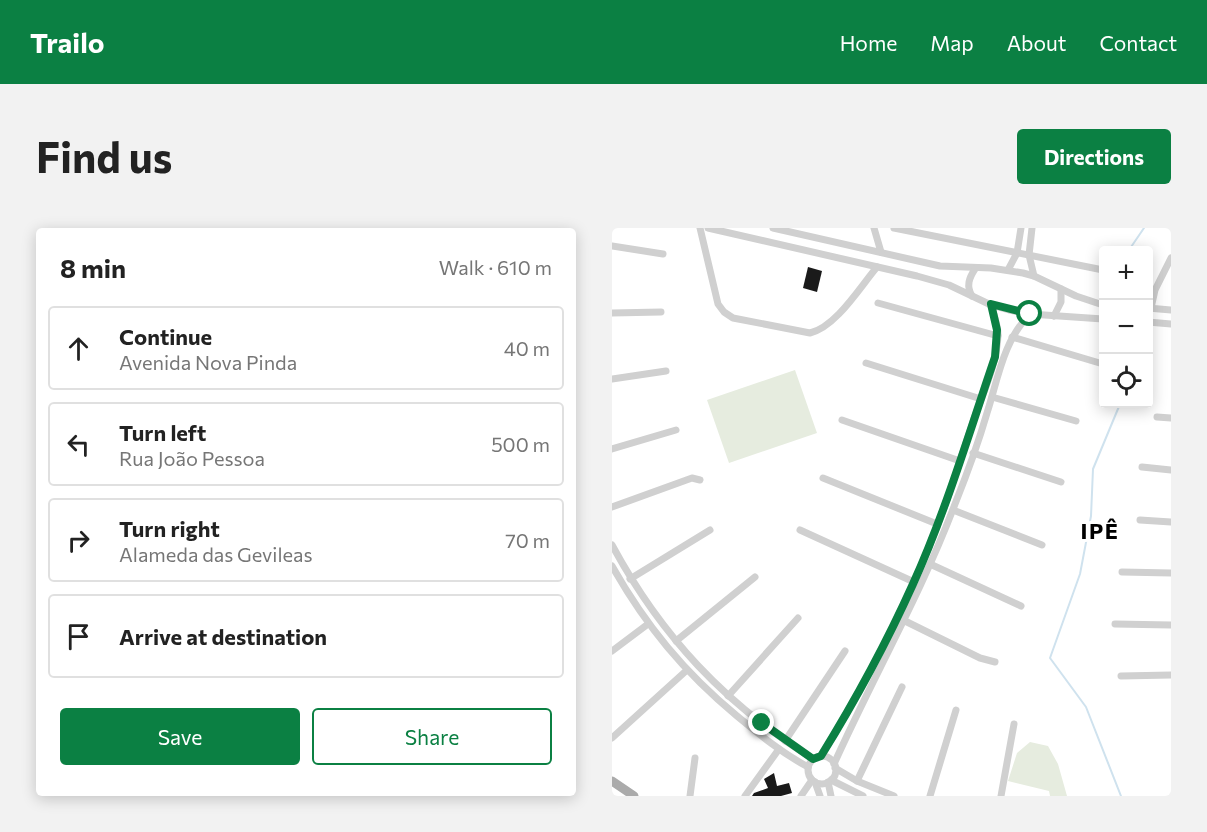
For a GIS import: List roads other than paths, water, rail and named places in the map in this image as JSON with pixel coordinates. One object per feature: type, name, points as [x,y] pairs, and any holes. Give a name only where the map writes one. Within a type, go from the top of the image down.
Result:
[{"type":"main road","points":[[612,781],[634,796]]},
{"type":"street","points":[[700,228],[718,304],[733,318],[810,333],[821,331],[877,267]]},
{"type":"street","points":[[708,228],[928,279],[991,304],[1030,314],[1099,320]]},
{"type":"street","points":[[773,228],[940,266],[1008,270],[1034,276],[1061,290],[1099,302]]},
{"type":"street","points":[[874,228],[881,252]]},
{"type":"street","points":[[894,228],[1099,269]]},
{"type":"street","points":[[1008,270],[1017,253],[1021,228]]},
{"type":"street","points":[[1032,228],[1029,255],[1034,276]]},
{"type":"street","points":[[612,246],[663,254]]},
{"type":"street","points":[[1152,300],[1171,258]]},
{"type":"street","points":[[972,296],[969,281],[975,269]]},
{"type":"street","points":[[1054,316],[1061,302],[1061,290]]},
{"type":"street","points":[[878,303],[998,336]]},
{"type":"street","points":[[808,767],[817,758],[853,703],[887,640],[914,582],[937,524],[995,357],[998,336],[991,304]]},
{"type":"street","points":[[1153,308],[1171,310]]},
{"type":"street","points":[[612,313],[661,312]]},
{"type":"street","points":[[831,796],[830,781],[835,766],[905,621],[953,510],[1012,337],[1030,314]]},
{"type":"street","points":[[1153,322],[1171,324]]},
{"type":"street","points":[[1012,337],[1099,363]]},
{"type":"street","points":[[866,363],[981,399]]},
{"type":"street","points":[[612,379],[666,371]]},
{"type":"street","points":[[992,397],[1076,421]]},
{"type":"street","points":[[1157,417],[1171,418]]},
{"type":"street","points":[[842,420],[960,461]]},
{"type":"street","points":[[612,449],[676,430]]},
{"type":"street","points":[[973,453],[1061,482]]},
{"type":"street","points":[[1142,467],[1171,470]]},
{"type":"street","points":[[612,507],[692,478],[700,480]]},
{"type":"street","points":[[823,478],[937,524]]},
{"type":"street","points":[[953,510],[1042,545]]},
{"type":"street","points":[[1140,520],[1171,522]]},
{"type":"street","points":[[630,579],[710,530]]},
{"type":"street","points":[[800,530],[914,582]]},
{"type":"street","points":[[612,545],[630,579],[676,641],[697,666],[728,696],[785,741],[817,758],[828,758],[835,766],[857,781],[894,796]]},
{"type":"street","points":[[930,564],[1021,606]]},
{"type":"street","points":[[613,571],[648,624],[687,670],[709,692],[779,749],[808,767]]},
{"type":"street","points":[[1122,572],[1171,573]]},
{"type":"street","points":[[676,641],[755,577]]},
{"type":"street","points":[[728,696],[798,618]]},
{"type":"street","points":[[905,621],[980,658],[995,662]]},
{"type":"street","points":[[612,651],[648,624]]},
{"type":"street","points":[[1115,624],[1171,625]]},
{"type":"street","points":[[785,741],[845,651]]},
{"type":"street","points":[[612,738],[687,670]]},
{"type":"street","points":[[1121,676],[1171,675]]},
{"type":"street","points":[[857,781],[902,687]]},
{"type":"street","points":[[930,796],[957,710]]},
{"type":"street","points":[[1001,796],[1014,724]]},
{"type":"street","points":[[745,796],[779,749]]},
{"type":"street","points":[[690,796],[695,758]]},
{"type":"street","points":[[808,767],[809,776],[815,783],[820,796]]},
{"type":"street","points":[[801,796],[815,783],[830,781],[858,795]]},
{"type":"street","points":[[813,796],[815,783]]},
{"type":"waterway","points":[[1132,246],[1144,228]]},
{"type":"waterway","points":[[1118,408],[1093,469],[1091,516],[1080,574],[1050,658],[1086,707],[1121,796]]},
{"type":"district","name":"IPÊ","points":[[1100,531]]}]
